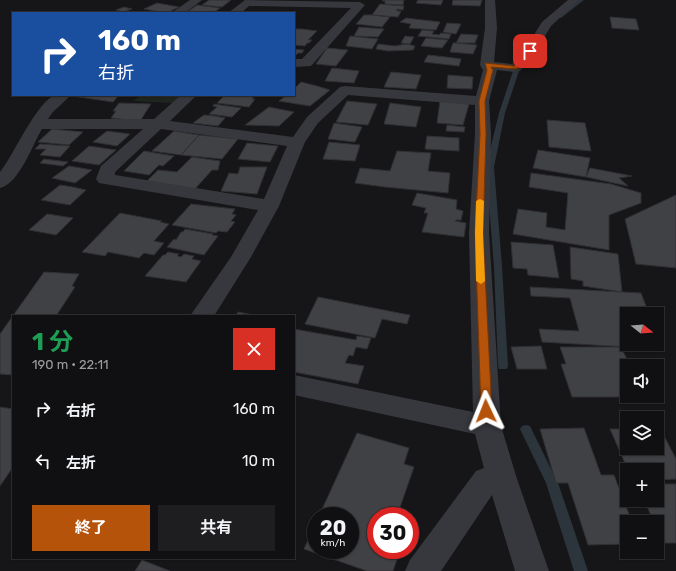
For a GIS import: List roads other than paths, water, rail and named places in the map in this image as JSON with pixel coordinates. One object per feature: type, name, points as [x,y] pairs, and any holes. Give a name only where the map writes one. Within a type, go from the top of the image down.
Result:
[{"type":"street","points":[[179,12],[197,0]]},
{"type":"street","points":[[490,0],[491,28],[487,65],[490,70],[482,101],[483,134],[479,233],[487,426],[502,479],[532,571]]},
{"type":"street","points":[[487,65],[515,68],[530,51],[546,24],[574,0]]},
{"type":"street","points":[[235,12],[246,3],[296,2],[360,5],[306,64],[295,63]]},
{"type":"street","points":[[203,315],[241,257],[270,206],[297,142],[312,120],[345,90],[482,101]]},
{"type":"street","points":[[0,183],[15,166],[31,134],[39,124],[46,110],[63,96]]},
{"type":"street","points":[[189,96],[156,124],[107,170],[105,179],[270,206]]},
{"type":"street","points":[[39,124],[156,124],[297,142]]},
{"type":"street","points":[[295,385],[432,413],[487,426]]},
{"type":"street","points":[[422,571],[486,480],[502,479]]},
{"type":"waterway","points":[[559,17],[582,0]]},
{"type":"waterway","points":[[503,366],[498,266],[490,167],[502,113],[516,71],[523,63]]},
{"type":"waterway","points":[[526,429],[552,483],[581,571]]}]
